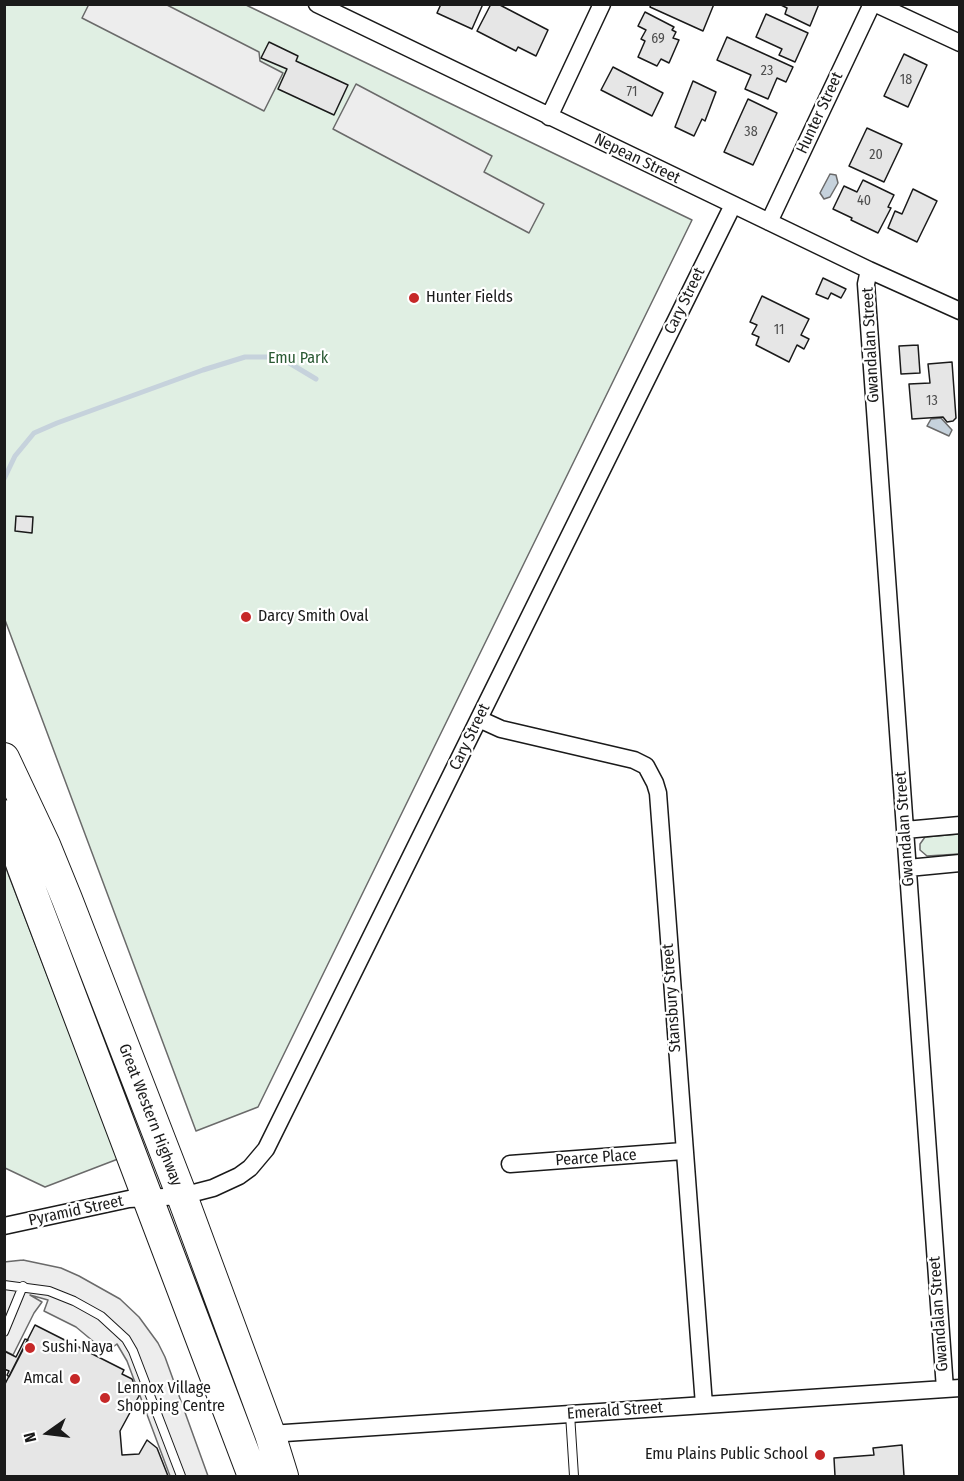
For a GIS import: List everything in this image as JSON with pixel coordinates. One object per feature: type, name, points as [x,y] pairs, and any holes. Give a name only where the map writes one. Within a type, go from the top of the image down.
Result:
[{"type":"highway","name":"Great Western Highway","points":[[4,758],[63,888],[182,1196],[270,1434],[283,1476]]},
{"type":"highway","name":"Great Western Highway","points":[[4,815],[253,1476]]},
{"type":"street","name":"Nepean Street","points":[[316,4],[869,270],[960,311]]},
{"type":"street","points":[[549,117],[602,4]]},
{"type":"street","points":[[874,4],[960,43]]},
{"type":"street","name":"Hunter Street","points":[[769,222],[874,4]]},
{"type":"street","name":"Cary Street","points":[[148,1197],[182,1196],[213,1188],[239,1176],[250,1168],[266,1149],[733,205]]},
{"type":"street","name":"Gwandalan Street","points":[[869,270],[866,284],[905,830],[952,1388]]},
{"type":"street","name":"Stansbury Street","points":[[479,718],[501,729],[634,760],[646,766],[652,774],[658,793],[683,1151],[704,1406]]},
{"type":"street","points":[[905,830],[960,825]]},
{"type":"street","points":[[908,868],[960,863]]},
{"type":"street","name":"Pearce Place","points":[[510,1164],[683,1151]]},
{"type":"street","name":"Pyramid Street","points":[[4,1226],[148,1197]]},
{"type":"street","name":"Emerald Street","points":[[270,1434],[952,1388]]},
{"type":"lane","points":[[4,1285],[49,1291],[74,1301],[101,1316],[126,1339],[133,1351],[181,1476]]},
{"type":"lane","points":[[4,1332],[23,1286]]},
{"type":"lane","points":[[570,1414],[574,1476]]},
{"type":"green space","name":"Emu Park","points":[[4,5],[246,5],[692,220],[258,1107],[196,1131],[5,620]]},
{"type":"green space","points":[[959,834],[959,854],[927,856],[920,850],[920,844],[925,837]]},
{"type":"green space","points":[[4,863],[118,1159],[45,1187],[5,1168]]},
{"type":"shaded area","points":[[89,4],[167,5],[259,52],[260,61],[283,73],[264,111],[82,18]]},
{"type":"shaded area","points":[[356,84],[492,156],[484,172],[544,204],[529,233],[333,129]]},
{"type":"shaded area","points":[[830,174],[836,175],[838,183],[830,197],[824,199],[820,193]]},
{"type":"shaded area","points":[[941,418],[952,430],[949,436],[927,426],[931,419]]},
{"type":"shaded area","points":[[23,1260],[61,1268],[79,1276],[120,1299],[139,1317],[165,1357],[208,1476],[170,1476],[127,1361],[117,1344],[106,1352],[76,1327],[44,1311],[48,1300],[30,1295],[42,1302],[13,1355],[5,1351],[4,1262]]},
{"type":"building","points":[[441,4],[483,4],[472,29],[437,13]]},
{"type":"building","points":[[491,4],[498,4],[548,30],[536,56],[518,47],[516,51],[477,31]]},
{"type":"building","points":[[651,4],[714,4],[703,31],[650,7]]},
{"type":"building","points":[[779,4],[819,4],[810,26],[785,14],[787,8]]},
{"type":"building","points":[[645,12],[674,27],[672,30],[676,32],[673,38],[679,40],[669,63],[661,59],[657,66],[638,57],[645,41],[641,39],[646,30],[638,26]]},
{"type":"building","points":[[766,14],[808,33],[795,62],[779,55],[782,49],[756,37]]},
{"type":"building","points":[[727,37],[793,67],[786,82],[777,78],[768,99],[745,89],[751,75],[717,60]]},
{"type":"building","points":[[269,42],[298,56],[296,61],[348,85],[334,115],[278,89],[287,69],[261,58]]},
{"type":"building","points":[[904,54],[927,65],[908,107],[884,96]]},
{"type":"building","points":[[613,67],[663,93],[652,116],[601,90]]},
{"type":"building","points":[[693,81],[716,92],[705,121],[702,119],[694,136],[675,127]]},
{"type":"building","points":[[748,99],[777,113],[753,165],[724,152]]},
{"type":"building","points":[[867,128],[902,144],[884,182],[849,166]]},
{"type":"building","points":[[863,180],[894,195],[888,207],[891,208],[878,233],[833,209],[844,186],[857,192]]},
{"type":"building","points":[[913,189],[937,201],[917,242],[888,228],[895,211],[902,214]]},
{"type":"building","points":[[823,278],[846,289],[841,298],[831,293],[828,299],[816,294]]},
{"type":"building","points":[[762,296],[809,319],[801,335],[809,339],[804,349],[797,345],[789,362],[756,345],[759,337],[752,334],[757,325],[750,322]]},
{"type":"building","points":[[918,345],[920,373],[901,374],[899,346]]},
{"type":"building","points":[[952,362],[956,418],[947,422],[943,417],[912,419],[909,384],[930,383],[928,364]]},
{"type":"building","points":[[16,516],[33,517],[32,533],[15,531]]},
{"type":"building","points":[[35,1325],[124,1370],[122,1374],[132,1379],[139,1396],[120,1431],[122,1455],[139,1454],[147,1440],[157,1448],[168,1476],[4,1476],[4,1386]]},
{"type":"building","points":[[25,1339],[28,1340],[9,1377],[7,1375],[9,1371],[4,1369],[4,1351],[16,1357]]},
{"type":"building","points":[[902,1445],[904,1476],[835,1476],[834,1458],[874,1455],[873,1448]]},
{"type":"waterway","points":[[4,479],[15,456],[34,433],[203,370],[245,357],[269,357],[286,361],[316,379]]},
{"type":"place","name":"Hunter Fields","points":[[414,298]]},
{"type":"place","name":"Darcy Smith Oval","points":[[246,617]]},
{"type":"place","name":"Sushi Naya","points":[[30,1348]]},
{"type":"place","name":"Amcal","points":[[75,1379]]},
{"type":"place","name":"Lennox Village Shopping Centre","points":[[105,1398]]},
{"type":"place","name":"Emu Plains Public School","points":[[820,1455]]}]
